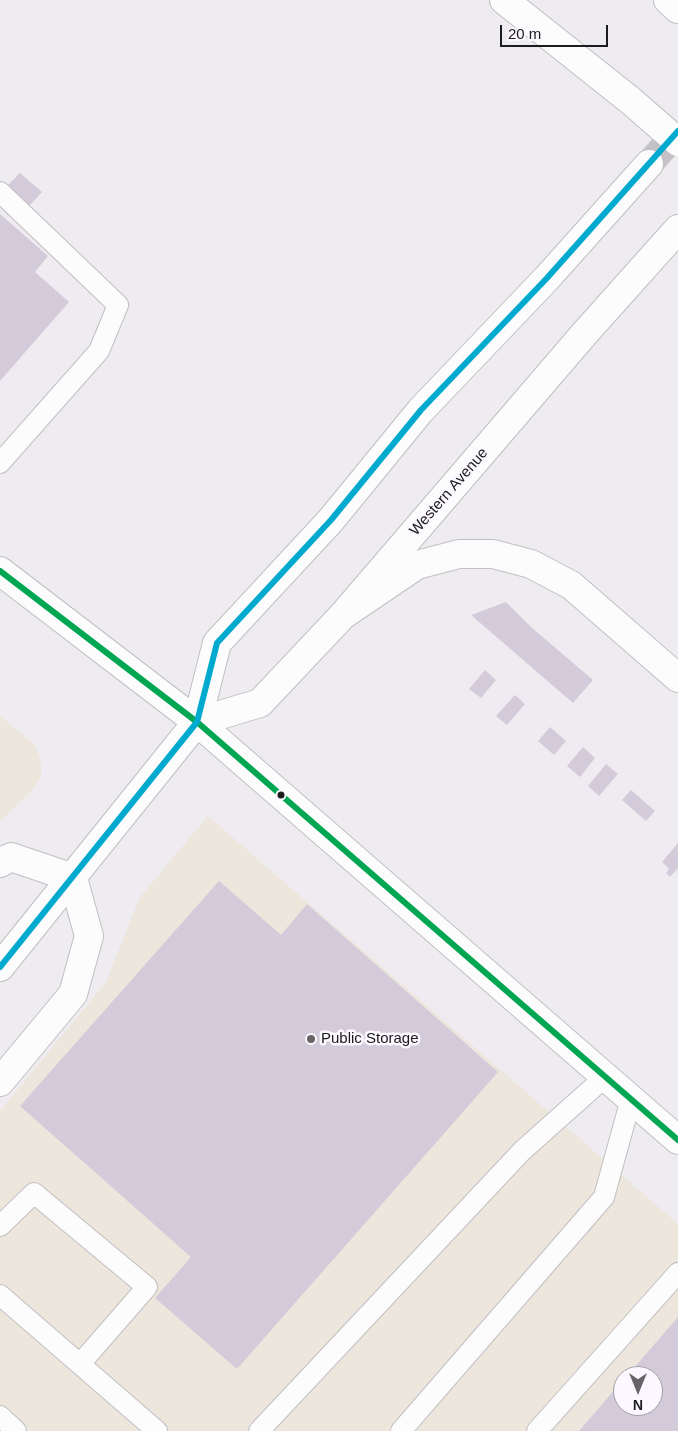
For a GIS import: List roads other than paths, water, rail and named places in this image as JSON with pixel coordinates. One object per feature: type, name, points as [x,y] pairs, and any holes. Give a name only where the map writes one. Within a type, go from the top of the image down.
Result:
[{"type":"main road","points":[[504,0],[631,101],[678,142]]},
{"type":"main road","points":[[668,0],[678,9]]},
{"type":"main road","points":[[0,967],[197,722],[217,643],[331,520],[421,410],[547,278],[649,164]]},
{"type":"main road","name":"Western Avenue","points":[[197,722],[260,703],[343,615],[585,333],[678,229]]},
{"type":"main road","points":[[343,615],[417,564],[459,554],[493,554],[531,564],[571,585],[678,678]]},
{"type":"main road","points":[[0,571],[197,722],[678,1140]]},
{"type":"main road","points":[[0,863],[11,857],[73,878]]},
{"type":"main road","points":[[0,1082],[72,994],[89,936],[73,878]]},
{"type":"lane","points":[[0,192],[118,305],[99,351],[0,463]]},
{"type":"lane","points":[[259,1431],[522,1151],[605,1076]]},
{"type":"lane","points":[[401,1431],[604,1197],[631,1099]]},
{"type":"lane","points":[[0,1226],[34,1193],[147,1288],[80,1364]]},
{"type":"lane","points":[[537,1431],[678,1274]]},
{"type":"lane","points":[[0,1295],[157,1431]]},
{"type":"lane","points":[[0,1416],[16,1431]]},
{"type":"tunnel","points":[[649,164],[678,131]]},
{"type":"place","name":"Public Storage","points":[[311,1039]]}]
